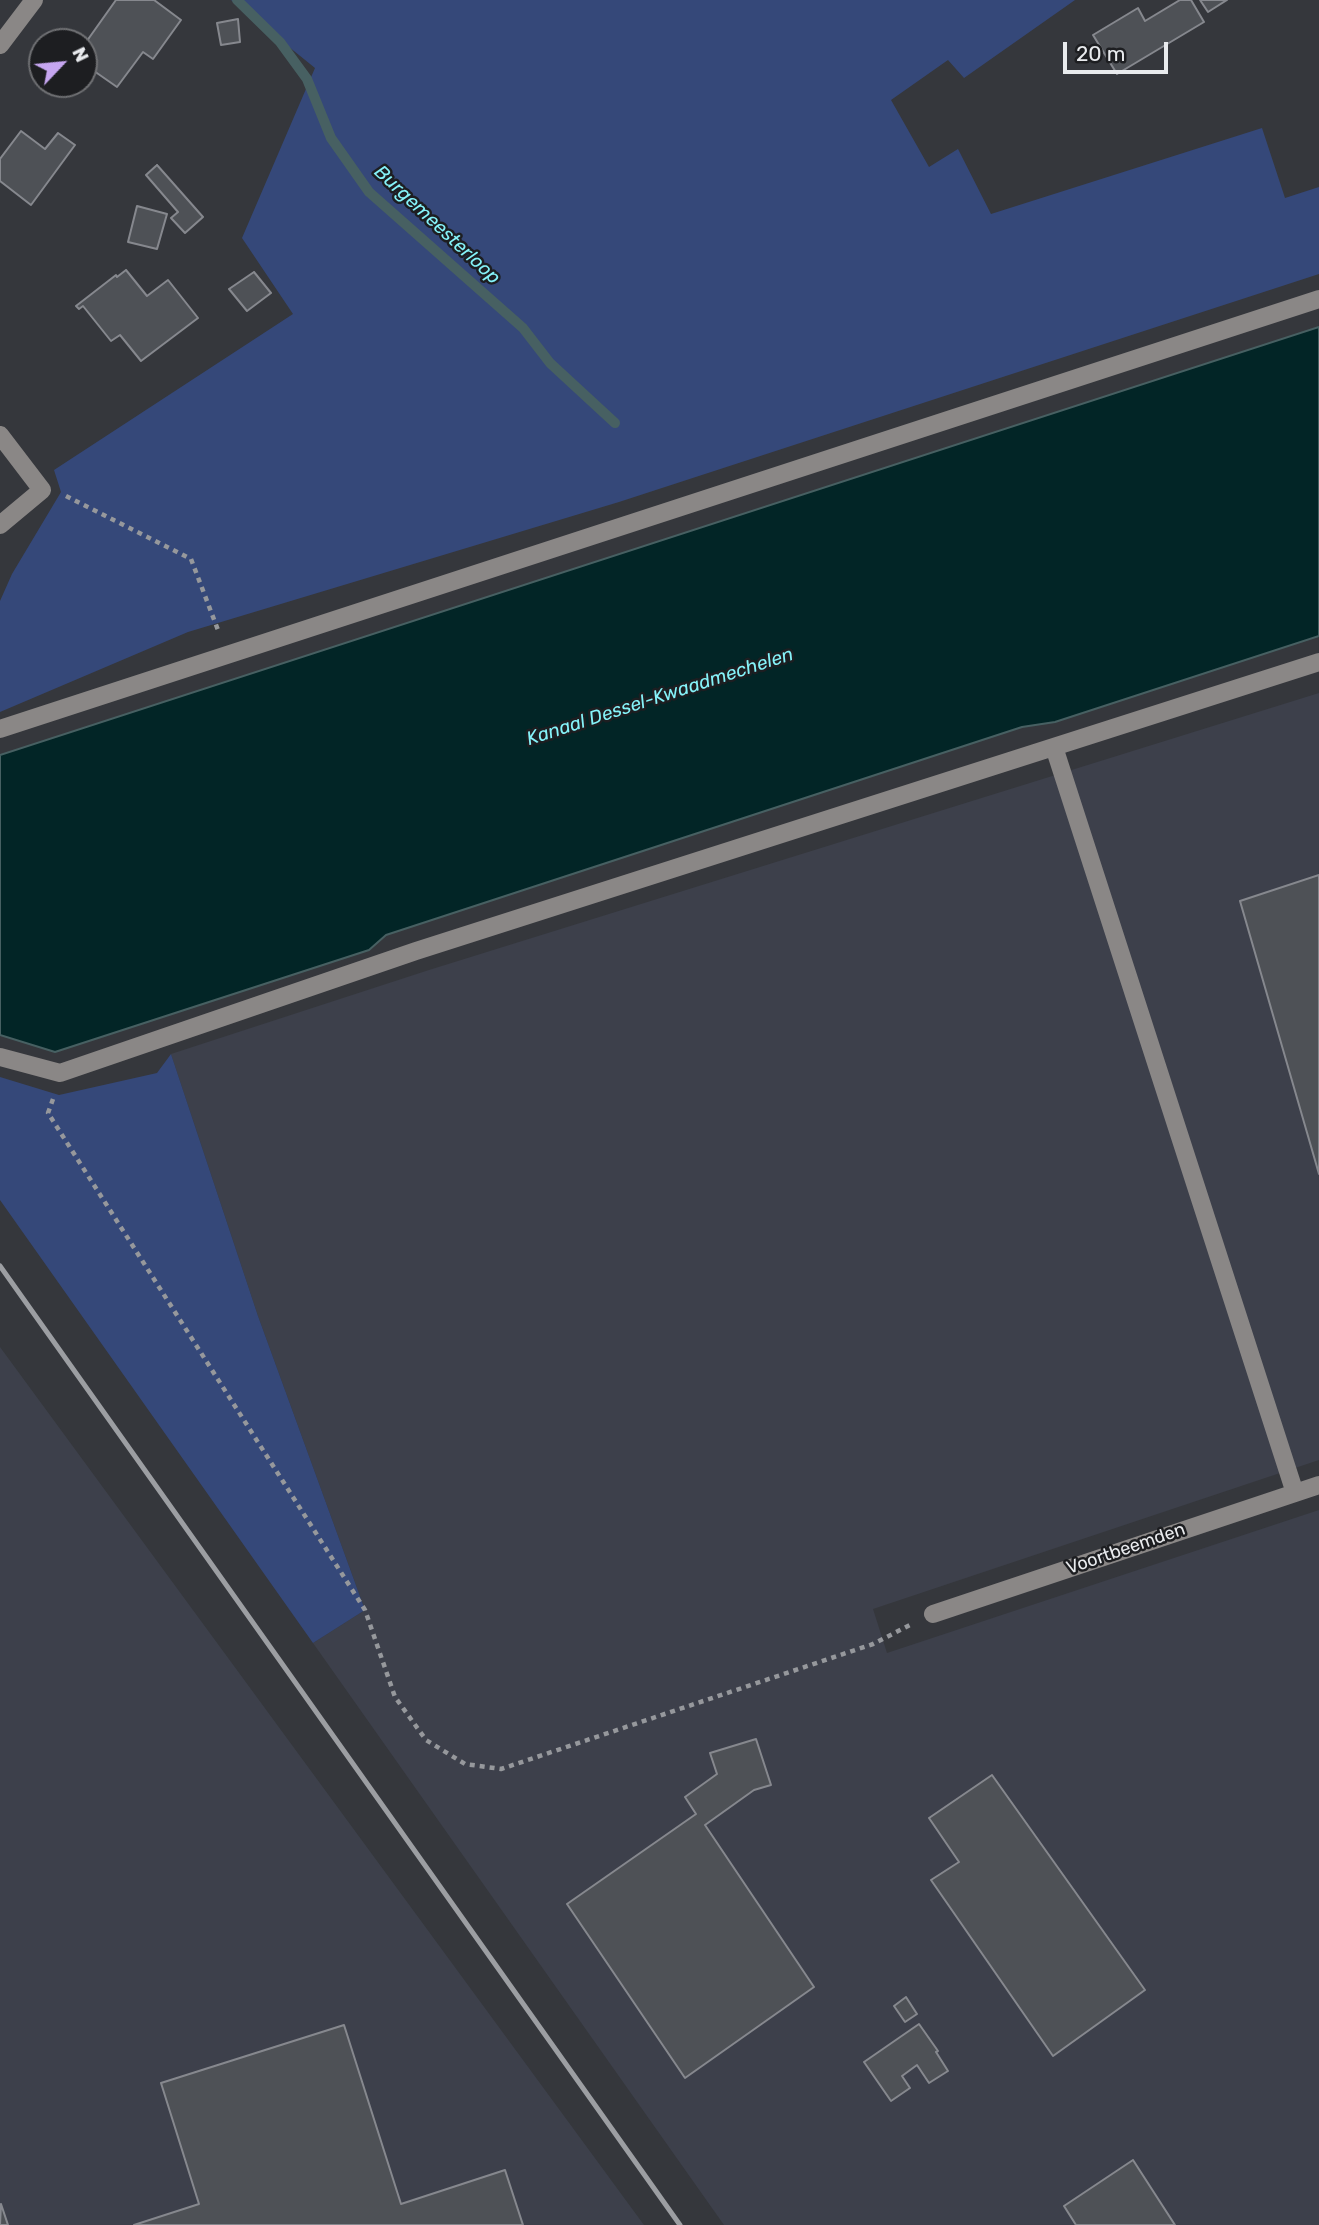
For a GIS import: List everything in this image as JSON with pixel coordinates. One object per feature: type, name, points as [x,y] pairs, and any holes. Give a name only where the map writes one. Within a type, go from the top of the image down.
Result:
[{"type":"street","points":[[0,45],[34,0]]},
{"type":"street","points":[[0,729],[1319,299]]},
{"type":"street","points":[[0,435],[42,490],[0,525]]},
{"type":"street","points":[[0,1057],[60,1073],[416,951],[1319,662]]},
{"type":"street","points":[[1054,747],[1295,1493]]},
{"type":"street","name":"Voortbeemden","points":[[933,1614],[1319,1485]]},
{"type":"path","points":[[42,490],[69,497],[191,559],[228,655]]},
{"type":"path","points":[[60,1073],[48,1113],[365,1610],[395,1697],[426,1740],[465,1764],[501,1769],[873,1644],[933,1614]]},
{"type":"shaded area","points":[[231,0],[1075,0],[964,78],[948,60],[891,100],[929,167],[958,149],[991,214],[1262,128],[1285,198],[1319,187],[1319,274],[619,502],[188,632],[0,712],[0,601],[12,574],[61,492],[54,470],[293,314],[242,238],[315,68]]},
{"type":"shaded area","points":[[1319,693],[1319,1460],[873,1609],[887,1653],[1319,1510],[1319,2225],[724,2225],[313,1643],[365,1610],[258,1316],[171,1054],[429,970]]},
{"type":"shaded area","points":[[171,1054],[258,1316],[365,1610],[313,1643],[0,1200],[0,1077],[59,1095],[157,1073]]},
{"type":"shaded area","points":[[0,1347],[644,2225],[0,2225]]},
{"type":"water","name":"Kanaal Dessel-Kwaadmechelen","points":[[1319,327],[1319,636],[1055,722],[1022,727],[386,935],[369,950],[55,1052],[0,1035],[0,755]]},
{"type":"building","points":[[116,0],[154,0],[181,20],[153,59],[143,52],[117,87],[98,74],[96,28]]},
{"type":"building","points":[[1180,0],[1191,0],[1204,22],[1117,74],[1093,35],[1138,8],[1145,21]]},
{"type":"building","points":[[1200,0],[1227,0],[1208,12]]},
{"type":"building","points":[[238,19],[240,42],[221,45],[217,23]]},
{"type":"building","points":[[21,131],[45,149],[58,133],[75,145],[31,205],[0,181],[0,159]]},
{"type":"building","points":[[157,165],[203,217],[185,233],[171,218],[178,212],[146,175]]},
{"type":"building","points":[[137,206],[167,214],[157,249],[128,242]]},
{"type":"building","points":[[126,270],[147,296],[168,280],[198,318],[141,361],[120,335],[111,341],[83,306],[79,309],[76,306]]},
{"type":"building","points":[[254,272],[271,293],[247,311],[229,289]]},
{"type":"building","points":[[1319,875],[1319,1174],[1240,901]]},
{"type":"building","points":[[756,1739],[771,1785],[754,1790],[705,1825],[814,1987],[685,2078],[567,1904],[696,1814],[685,1797],[717,1774],[710,1753]]},
{"type":"building","points":[[992,1775],[1145,1990],[1053,2056],[931,1880],[959,1862],[929,1818]]},
{"type":"building","points":[[906,1997],[917,2014],[905,2022],[894,2006]]},
{"type":"building","points":[[919,2024],[948,2071],[929,2083],[917,2065],[902,2076],[910,2088],[891,2101],[864,2062]]},
{"type":"building","points":[[344,2025],[401,2204],[505,2170],[523,2225],[134,2225],[199,2204],[161,2083]]},
{"type":"building","points":[[1133,2160],[1175,2225],[1076,2225],[1064,2206]]},
{"type":"building","points":[[1,2204],[8,2225],[0,2225]]},
{"type":"waterway","name":"Burgemeesterloop","points":[[237,0],[280,42],[307,79],[331,138],[369,192],[523,328],[550,363],[615,423]]},
{"type":"railway","points":[[0,1266],[680,2225]]}]
